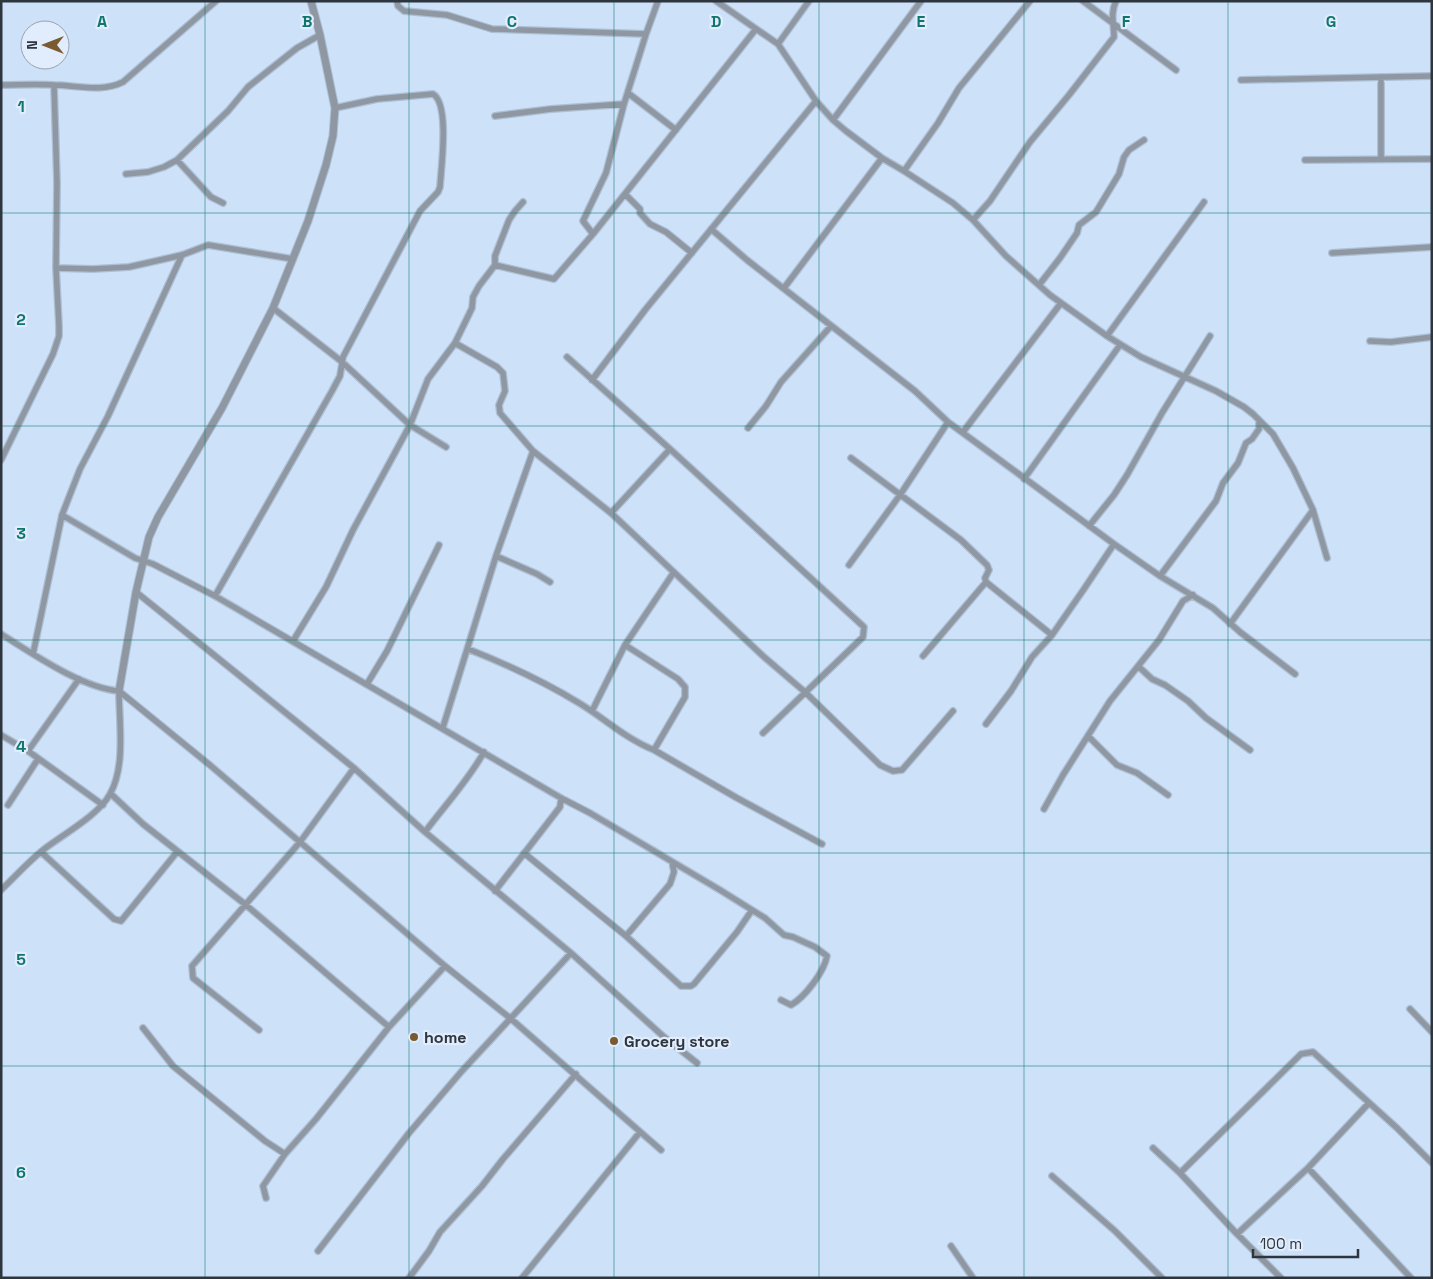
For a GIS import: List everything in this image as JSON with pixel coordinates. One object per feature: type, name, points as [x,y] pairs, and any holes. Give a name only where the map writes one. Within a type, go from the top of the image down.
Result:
[{"type":"street","points":[[1,85],[54,84],[97,88],[115,86],[123,82],[216,1]]},
{"type":"street","points":[[1,890],[41,852],[103,805],[111,794],[120,759],[119,691],[136,592],[149,537],[158,517],[222,408],[273,308],[308,221],[326,165],[333,136],[335,108],[311,1]]},
{"type":"street","points":[[397,1],[398,6],[404,11],[447,14],[492,30],[646,34]]},
{"type":"street","points":[[593,234],[583,221],[606,173],[624,104],[658,1]]},
{"type":"street","points":[[716,1],[778,44],[816,101],[833,120],[882,158],[904,170],[953,203],[973,220],[1006,256],[1061,302],[1141,358],[1216,391],[1244,407],[1259,420],[1273,434],[1293,468],[1313,510],[1327,558]]},
{"type":"street","points":[[778,44],[809,1]]},
{"type":"street","points":[[833,120],[921,1]]},
{"type":"street","points":[[904,170],[938,123],[959,88],[1030,1]]},
{"type":"street","points":[[1083,1],[1176,70]]},
{"type":"street","points":[[973,220],[990,201],[1030,142],[1106,50],[1114,37],[1112,9],[1116,1]]},
{"type":"street","points":[[495,265],[554,279],[593,234],[756,29]]},
{"type":"street","points":[[126,174],[148,172],[177,160],[228,111],[248,88],[297,48],[320,35]]},
{"type":"street","points":[[1241,80],[1432,76]]},
{"type":"street","points":[[1381,78],[1381,159]]},
{"type":"street","points":[[1,460],[53,354],[59,336],[56,268],[57,183],[54,84]]},
{"type":"street","points":[[215,596],[340,376],[342,369],[341,361],[420,211],[438,192],[440,187],[444,140],[440,103],[433,94],[377,98],[335,108]]},
{"type":"street","points":[[628,94],[676,130]]},
{"type":"street","points":[[592,380],[645,310],[816,101]]},
{"type":"street","points":[[496,116],[551,109],[624,104]]},
{"type":"street","points":[[1039,285],[1077,233],[1079,225],[1096,212],[1119,174],[1124,156],[1128,150],[1144,140]]},
{"type":"street","points":[[784,288],[882,158]]},
{"type":"street","points":[[1305,160],[1432,159]]},
{"type":"street","points":[[177,160],[210,198],[223,204]]},
{"type":"street","points":[[624,194],[640,210],[640,213],[650,224],[666,232],[692,252]]},
{"type":"street","points":[[293,641],[326,587],[353,530],[410,425],[428,379],[455,343],[472,308],[473,297],[495,265],[495,256],[509,220],[524,202]]},
{"type":"street","points":[[1107,336],[1204,202]]},
{"type":"street","points":[[711,229],[747,260],[915,391],[948,422],[1114,544],[1160,576],[1213,608],[1230,624],[1295,674]]},
{"type":"street","points":[[56,268],[129,268],[182,255],[208,246],[292,259]]},
{"type":"street","points":[[1332,253],[1432,247]]},
{"type":"street","points":[[33,654],[62,515],[80,470],[108,416],[182,255]]},
{"type":"street","points":[[963,432],[1061,302]]},
{"type":"street","points":[[273,308],[341,361],[410,425],[446,447]]},
{"type":"street","points":[[748,428],[769,402],[781,382],[831,326]]},
{"type":"street","points":[[1089,526],[1114,495],[1210,336]]},
{"type":"street","points":[[1370,341],[1391,342],[1432,337]]},
{"type":"street","points":[[455,343],[497,367],[503,373],[505,392],[499,404],[500,413],[533,451],[611,513],[763,656],[805,692],[880,765],[893,771],[902,770],[953,711]]},
{"type":"street","points":[[1024,479],[1120,345]]},
{"type":"street","points":[[567,357],[864,627],[865,634],[863,637],[763,732]]},
{"type":"street","points":[[1160,576],[1216,501],[1223,483],[1238,463],[1246,443],[1252,439],[1259,429],[1259,420]]},
{"type":"street","points":[[849,565],[900,495],[948,422]]},
{"type":"street","points":[[611,513],[670,449]]},
{"type":"street","points":[[443,728],[496,556],[533,451]]},
{"type":"street","points":[[851,458],[962,540],[988,565],[989,570],[985,578],[986,582],[923,656]]},
{"type":"street","points":[[1230,624],[1313,510]]},
{"type":"street","points":[[62,515],[135,558],[153,564],[215,596],[561,798],[590,813],[765,918],[784,935],[794,937],[815,947],[827,956],[816,978],[798,1001],[791,1005],[781,1000]]},
{"type":"street","points":[[986,724],[1011,690],[1032,656],[1052,634],[1114,544]]},
{"type":"street","points":[[367,684],[387,651],[439,545]]},
{"type":"street","points":[[496,556],[537,574],[550,582]]},
{"type":"street","points":[[592,711],[625,645],[674,572]]},
{"type":"street","points":[[986,582],[1035,623],[1052,634]]},
{"type":"street","points":[[1182,588],[1183,601]]},
{"type":"street","points":[[136,592],[354,768],[425,832],[571,953],[664,1037],[697,1063]]},
{"type":"street","points":[[1044,810],[1063,775],[1110,701],[1159,640],[1183,601],[1193,595]]},
{"type":"street","points":[[1,634],[79,679],[109,690],[119,691],[445,966],[510,1018],[661,1150]]},
{"type":"street","points":[[625,645],[678,679],[684,687],[685,697],[654,750]]},
{"type":"street","points":[[468,649],[525,673],[592,711],[640,744],[822,844]]},
{"type":"street","points":[[1139,667],[1152,679],[1165,685],[1188,701],[1206,718],[1250,750]]},
{"type":"street","points":[[28,751],[79,679]]},
{"type":"street","points":[[1,735],[28,751],[103,805]]},
{"type":"street","points":[[1088,736],[1117,765],[1137,773],[1168,795]]},
{"type":"street","points":[[425,832],[450,798],[473,772],[484,752]]},
{"type":"street","points":[[8,805],[38,759]]},
{"type":"street","points":[[258,1030],[193,978],[191,972],[195,963],[300,842],[354,768]]},
{"type":"street","points":[[111,794],[143,824],[246,905],[389,1027]]},
{"type":"street","points":[[495,891],[560,807],[561,798]]},
{"type":"street","points":[[41,852],[114,919],[121,922],[177,852]]},
{"type":"street","points":[[524,853],[626,936],[681,986],[691,986],[737,932],[752,910]]},
{"type":"street","points":[[626,936],[670,884],[674,872],[672,862]]},
{"type":"street","points":[[318,1251],[409,1133],[461,1072],[571,953]]},
{"type":"street","points":[[266,1198],[263,1186],[284,1154],[316,1119],[389,1027],[445,966]]},
{"type":"street","points":[[1410,1009],[1432,1032]]},
{"type":"street","points":[[143,1028],[172,1066],[264,1141],[284,1154]]},
{"type":"street","points":[[1180,1173],[1301,1054],[1313,1052],[1397,1128],[1432,1163]]},
{"type":"street","points":[[409,1278],[440,1232],[482,1186],[576,1074]]},
{"type":"street","points":[[1237,1234],[1308,1168],[1368,1103]]},
{"type":"street","points":[[522,1278],[640,1132]]},
{"type":"street","points":[[1153,1148],[1180,1173],[1281,1278]]},
{"type":"street","points":[[1308,1168],[1411,1278]]},
{"type":"street","points":[[1052,1176],[1115,1231],[1162,1278]]},
{"type":"street","points":[[951,1246],[973,1278]]},
{"type":"place","name":"home","points":[[414,1037]]},
{"type":"place","name":"Grocery store","points":[[614,1041]]}]
